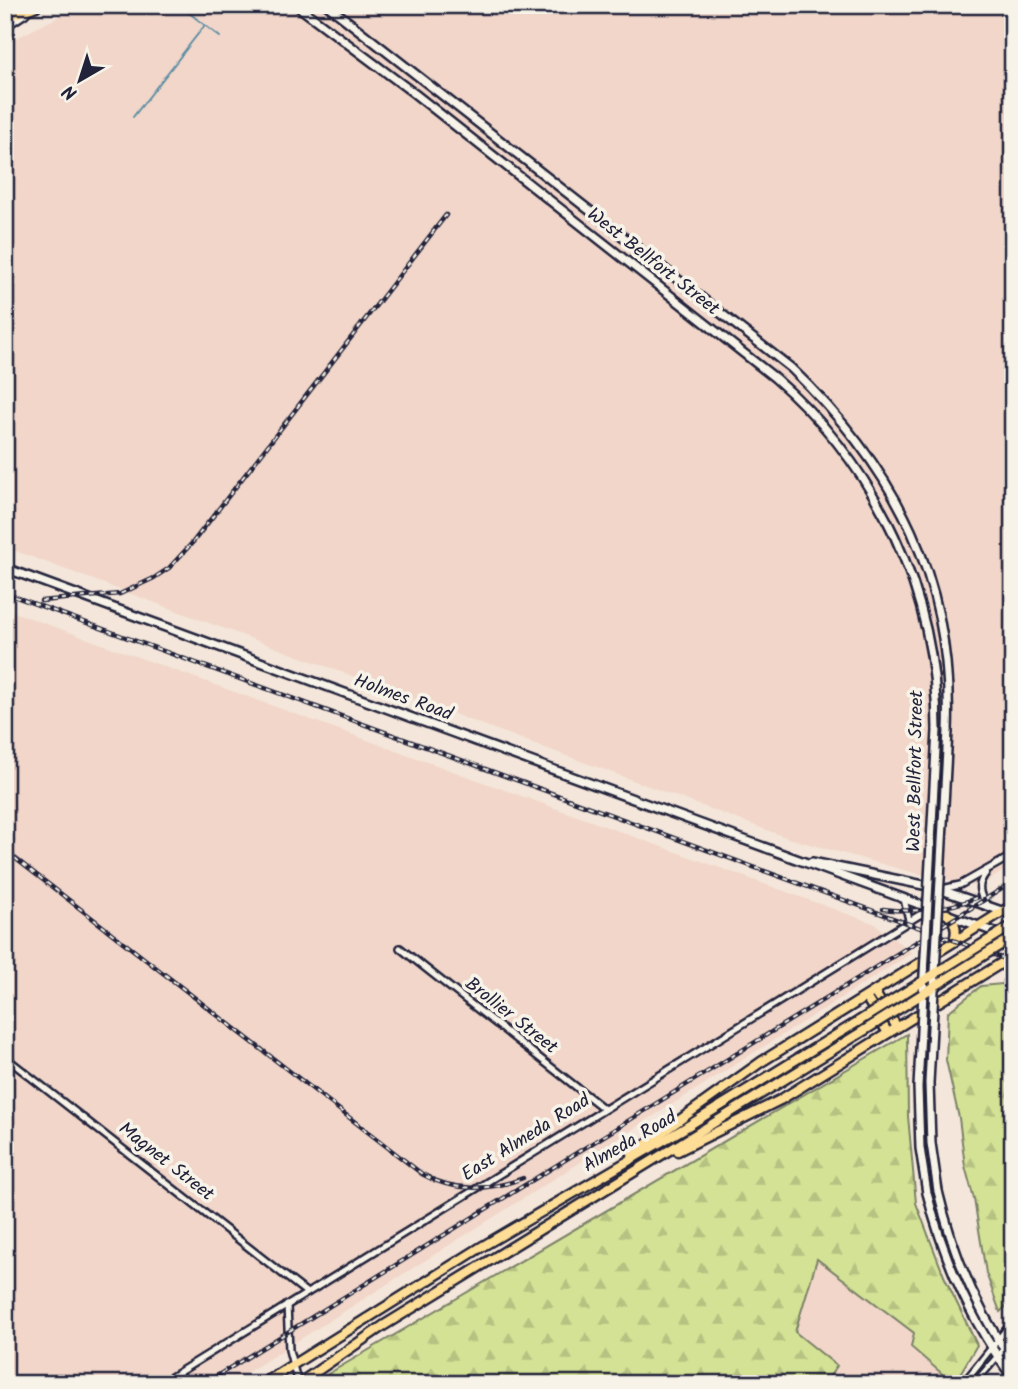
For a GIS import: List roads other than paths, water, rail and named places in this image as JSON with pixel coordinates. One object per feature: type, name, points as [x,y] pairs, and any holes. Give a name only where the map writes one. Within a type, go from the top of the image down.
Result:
[{"type":"highway","points":[[5,17],[37,5]]},
{"type":"main road","points":[[5,26],[37,5]]},
{"type":"main road","name":"West Bellfort Street","points":[[296,5],[415,94],[788,389],[829,432],[863,476],[899,544],[916,592],[932,663],[937,730],[918,1087],[920,1148],[927,1193],[951,1270],[973,1317],[1013,1378]]},
{"type":"main road","points":[[321,23],[329,7]]},
{"type":"main road","name":"West Bellfort Street","points":[[329,7],[791,368],[842,420],[877,468],[907,521],[931,583],[944,644],[948,687],[948,731],[929,1083],[931,1143],[938,1191],[959,1261],[998,1340],[1013,1362]]},
{"type":"main road","points":[[587,229],[598,217]]},
{"type":"main road","points":[[863,476],[877,468]]},
{"type":"main road","name":"Holmes Road","points":[[5,568],[1013,938]]},
{"type":"main road","name":"Holmes Road","points":[[791,857],[942,889],[1013,915]]},
{"type":"main road","points":[[608,1173],[738,1077],[1013,905]]},
{"type":"main road","points":[[947,914],[953,919],[956,929],[957,935],[953,943]]},
{"type":"main road","name":"Almeda Road","points":[[262,1384],[483,1246],[859,1021],[1013,925]]},
{"type":"main road","name":"Almeda Road","points":[[298,1384],[394,1319],[1013,938]]},
{"type":"main road","points":[[637,1171],[769,1106],[1013,956]]},
{"type":"main road","points":[[874,992],[897,1027]]},
{"type":"main road","points":[[866,997],[888,1033]]},
{"type":"street","points":[[942,889],[955,887],[1013,855]]},
{"type":"street","points":[[986,904],[979,892],[979,886],[982,877],[990,869]]},
{"type":"street","points":[[904,899],[909,920]]},
{"type":"street","name":"East Almeda Road","points":[[160,1384],[932,907]]},
{"type":"street","name":"Brollier Street","points":[[400,948],[603,1108]]},
{"type":"street","name":"Magnet Street","points":[[5,1057],[307,1293]]},
{"type":"street","points":[[287,1305],[288,1341],[298,1384]]},
{"type":"street","points":[[968,1384],[969,1376],[1013,1321]]},
{"type":"street","points":[[974,1384],[1013,1338]]},
{"type":"waterway","points":[[179,5],[220,37]]},
{"type":"waterway","points":[[133,117],[205,25]]},
{"type":"railway","points":[[41,601],[120,594],[169,568],[193,542],[446,215]]},
{"type":"railway","points":[[5,593],[1013,962]]},
{"type":"railway","points":[[7,852],[422,1174],[446,1184],[472,1188],[523,1178]]},
{"type":"railway","points":[[204,1384],[1013,882]]},
{"type":"railway","points":[[883,909],[931,909],[976,898]]}]
